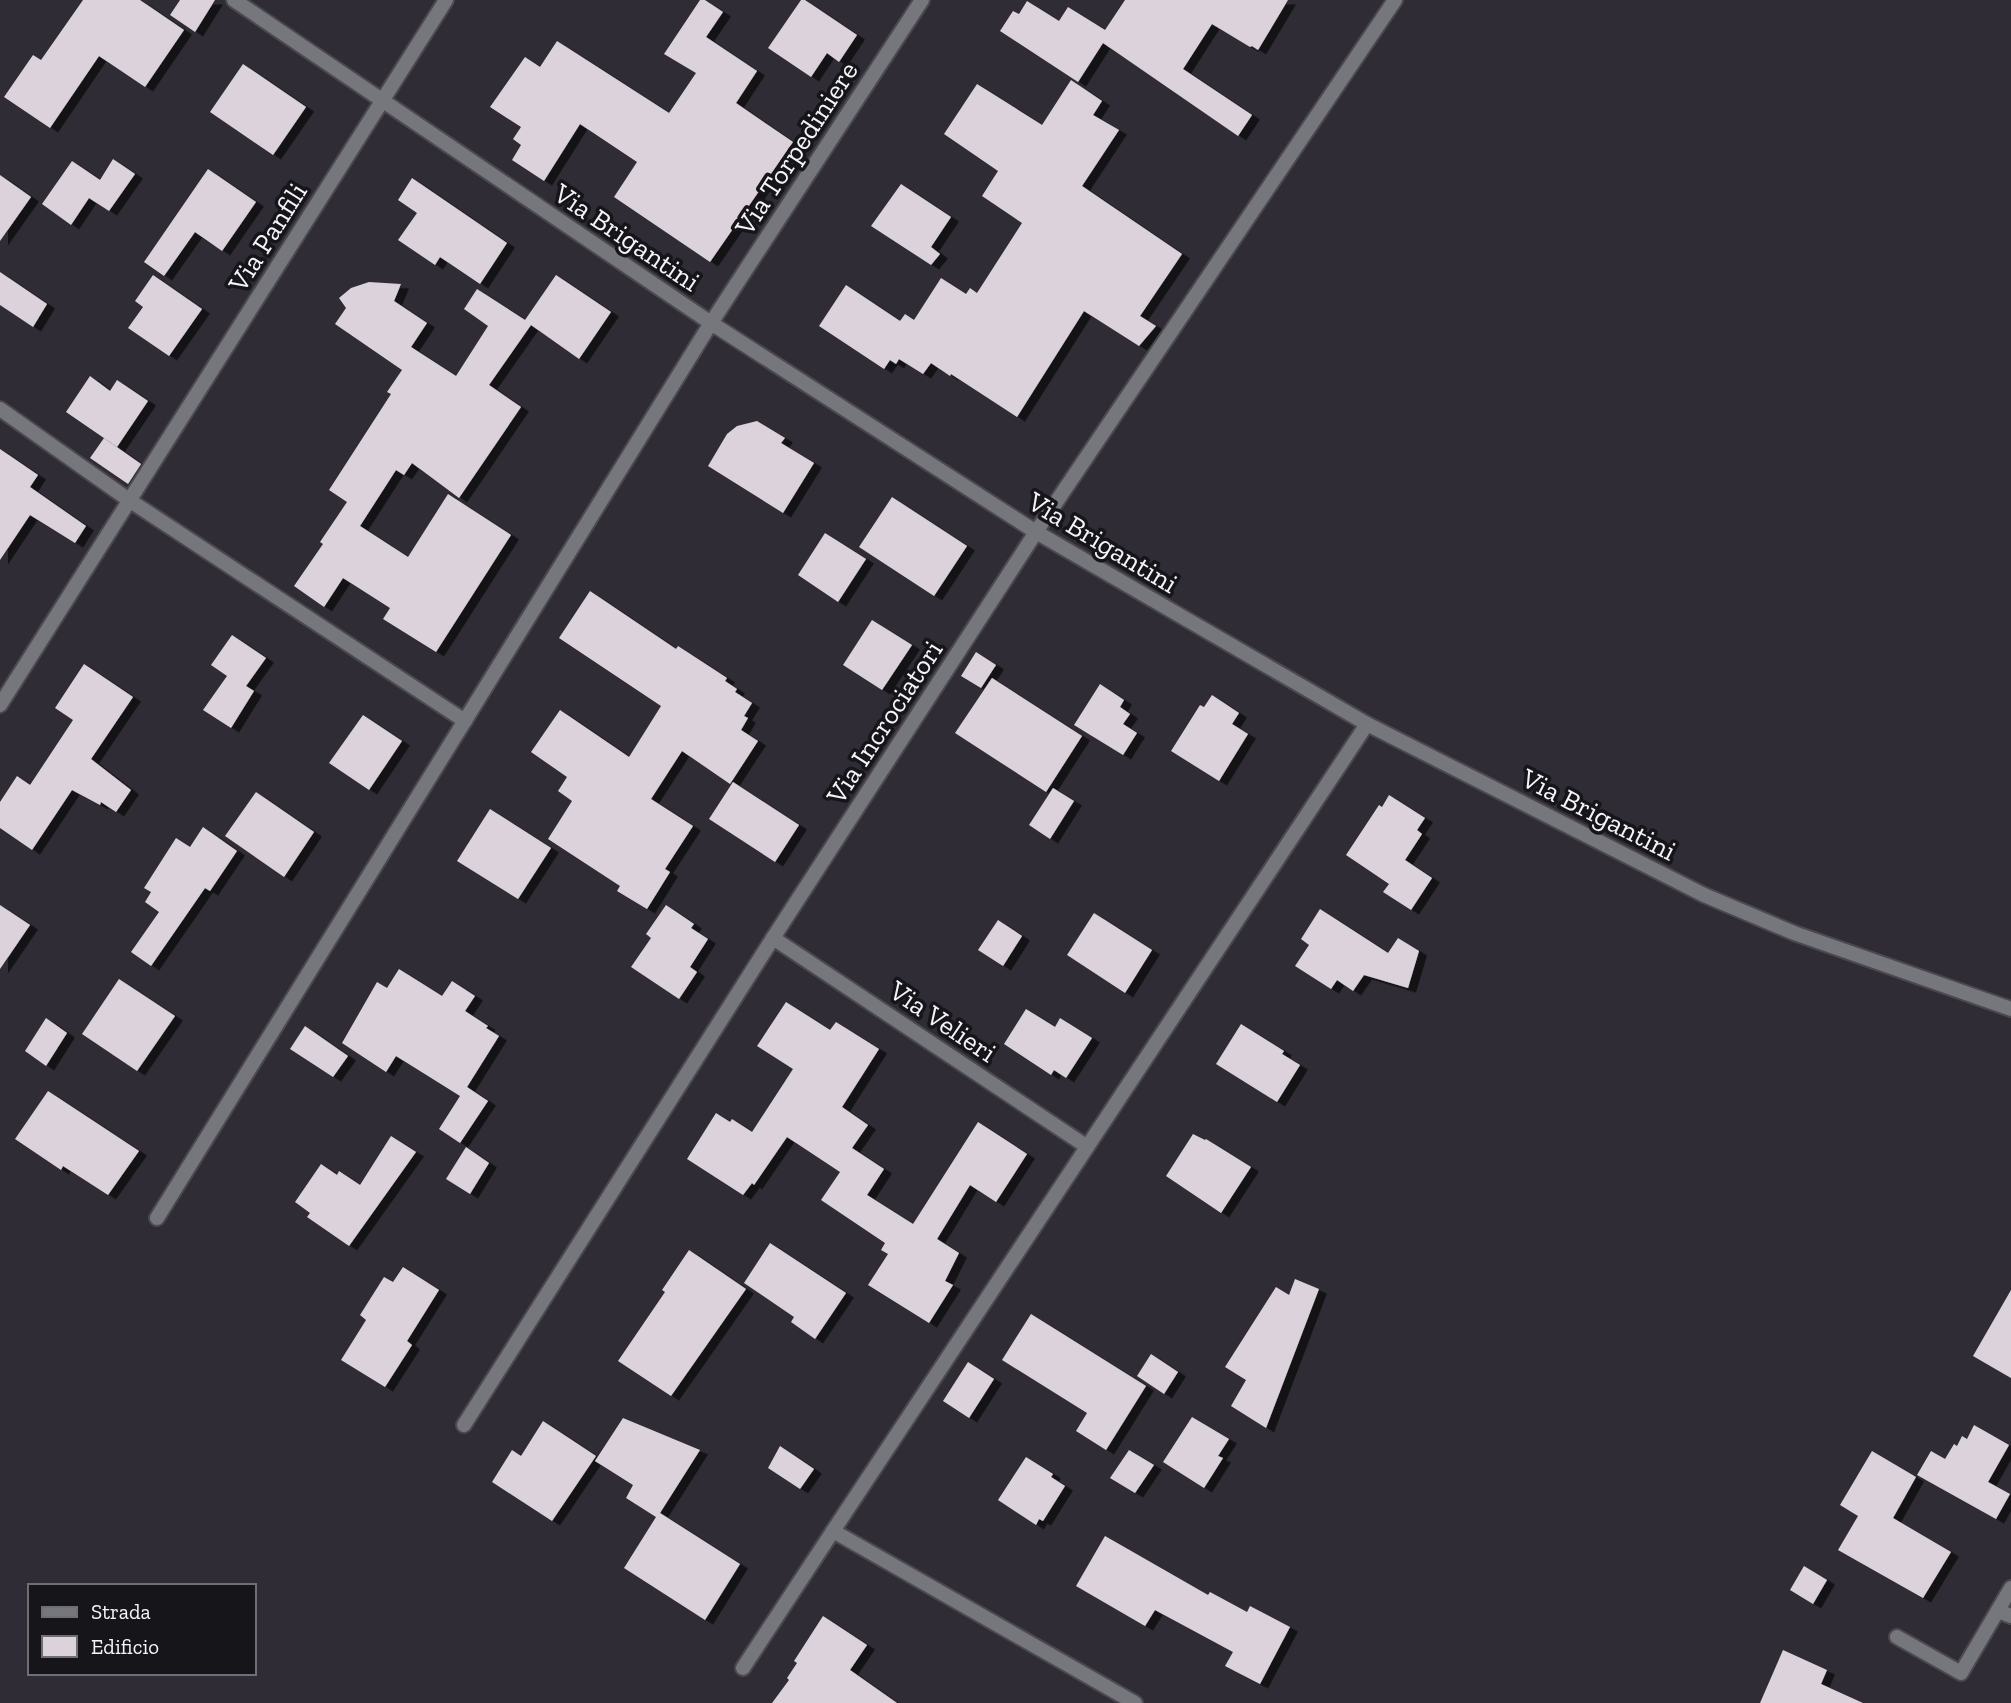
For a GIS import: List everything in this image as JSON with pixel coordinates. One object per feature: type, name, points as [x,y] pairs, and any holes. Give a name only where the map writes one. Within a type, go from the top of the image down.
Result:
[{"type":"street","name":"Via Brigantini","points":[[234,0],[712,323],[1036,532],[1367,724],[1704,895],[1794,933],[2011,1009]]},
{"type":"street","name":"Via Panfili","points":[[0,705],[446,0]]},
{"type":"street","name":"Via Torpediniere","points":[[157,1218],[712,323],[922,0]]},
{"type":"street","name":"Via Incrociatori","points":[[464,1425],[1036,532],[1395,0]]},
{"type":"street","points":[[0,409],[129,499],[465,721]]},
{"type":"street","points":[[743,1668],[1367,724]]},
{"type":"street","name":"Via Velieri","points":[[774,938],[1086,1146]]},
{"type":"street","points":[[833,1531],[1135,1703]]},
{"type":"street","points":[[1897,1637],[1961,1673],[2004,1613],[2011,1588]]},
{"type":"building","points":[[83,0],[140,0],[184,30],[145,87],[99,56],[50,128],[4,97],[33,55],[41,60]]},
{"type":"building","points":[[180,0],[215,0],[195,32],[170,15]]},
{"type":"building","points":[[700,0],[705,0],[723,12],[706,37],[757,71],[736,103],[793,142],[710,262],[614,197],[637,162],[580,124],[544,181],[512,160],[521,145],[513,139],[521,127],[490,107],[525,57],[540,67],[557,41],[669,113],[696,73],[664,54]]},
{"type":"building","points":[[801,0],[805,0],[857,35],[839,62],[827,53],[811,77],[768,48]]},
{"type":"building","points":[[1125,0],[1288,0],[1258,50],[1212,24],[1183,69],[1252,115],[1238,136],[1103,43],[1078,82],[1000,31],[1013,11],[1019,14],[1027,1],[1059,21],[1068,7],[1105,30]]},
{"type":"building","points":[[243,64],[306,107],[273,155],[210,112]]},
{"type":"building","points":[[1071,80],[1102,101],[1093,115],[1119,130],[1082,186],[1182,254],[1140,316],[1156,326],[1139,346],[1084,311],[1017,417],[931,363],[923,374],[899,359],[896,364],[890,360],[884,369],[819,326],[846,285],[900,321],[905,314],[914,320],[941,278],[966,294],[970,288],[977,293],[1022,223],[982,196],[998,171],[944,134],[977,84],[1042,125]]},
{"type":"building","points":[[113,159],[135,174],[109,211],[89,198],[71,225],[42,204],[72,161],[100,180]]},
{"type":"building","points":[[208,169],[256,202],[222,251],[195,232],[164,276],[144,262]]},
{"type":"building","points":[[0,175],[31,197],[0,241]]},
{"type":"building","points":[[412,178],[507,243],[480,284],[440,257],[435,265],[398,240],[417,213],[398,200]]},
{"type":"building","points":[[901,184],[951,217],[931,247],[940,254],[931,265],[871,226]]},
{"type":"building","points":[[0,272],[47,304],[33,327],[0,305]]},
{"type":"building","points":[[153,275],[202,309],[169,356],[128,328],[143,307],[135,301]]},
{"type":"building","points":[[556,275],[611,312],[579,359],[531,325],[489,385],[521,407],[459,498],[412,463],[404,475],[396,470],[360,526],[408,557],[448,494],[511,535],[436,652],[383,619],[390,608],[343,578],[324,607],[294,586],[323,544],[320,542],[347,502],[329,490],[391,394],[387,392],[402,370],[335,324],[346,308],[339,298],[351,288],[369,282],[401,284],[394,301],[427,323],[411,347],[456,376],[488,326],[464,309],[477,289],[525,320]]},
{"type":"building","points":[[90,376],[110,391],[117,380],[148,401],[117,447],[66,412]]},
{"type":"building","points":[[757,421],[785,438],[781,443],[814,463],[783,513],[708,466],[727,434],[737,426]]},
{"type":"building","points":[[104,438],[141,464],[128,484],[90,458]]},
{"type":"building","points":[[0,449],[38,475],[30,487],[86,526],[75,543],[30,515],[0,560]]},
{"type":"building","points":[[892,497],[967,546],[934,596],[859,547]]},
{"type":"building","points":[[825,533],[866,559],[838,602],[798,575]]},
{"type":"building","points":[[590,591],[676,649],[678,646],[727,678],[725,681],[737,689],[735,692],[752,703],[744,716],[748,718],[741,730],[758,741],[730,784],[682,751],[651,799],[693,826],[665,869],[670,872],[647,909],[617,891],[620,886],[548,839],[572,801],[558,791],[567,777],[531,752],[560,710],[629,757],[661,706],[559,638]]},
{"type":"building","points":[[872,620],[912,645],[882,690],[843,665]]},
{"type":"building","points":[[232,635],[266,658],[246,686],[254,691],[231,728],[203,710],[227,676],[211,665]]},
{"type":"building","points":[[976,652],[996,665],[981,688],[961,676]]},
{"type":"building","points":[[84,664],[133,697],[91,759],[131,790],[116,812],[101,802],[100,805],[72,790],[32,850],[0,828],[0,802],[17,776],[30,785],[73,720],[55,708]]},
{"type":"building","points":[[992,678],[1082,736],[1046,792],[955,733]]},
{"type":"building","points":[[1100,684],[1124,700],[1120,707],[1130,714],[1123,724],[1137,733],[1123,755],[1074,725]]},
{"type":"building","points":[[1212,695],[1239,713],[1232,724],[1248,734],[1219,781],[1171,751],[1200,705],[1204,707]]},
{"type":"building","points":[[363,715],[402,741],[369,790],[329,763]]},
{"type":"building","points":[[733,782],[799,825],[775,862],[709,819]]},
{"type":"building","points":[[1053,788],[1074,801],[1050,839],[1029,825]]},
{"type":"building","points":[[256,792],[314,832],[284,877],[225,836]]},
{"type":"building","points":[[1389,795],[1425,818],[1417,830],[1422,834],[1405,860],[1432,878],[1411,910],[1383,892],[1389,884],[1346,855],[1379,805],[1382,807]]},
{"type":"building","points":[[490,809],[551,848],[518,899],[457,861]]},
{"type":"building","points":[[203,827],[237,851],[210,891],[205,888],[151,966],[131,952],[159,912],[145,902],[151,892],[144,888],[176,838],[190,847]]},
{"type":"building","points":[[0,905],[30,925],[0,969]]},
{"type":"building","points":[[666,905],[694,924],[691,928],[708,939],[690,967],[697,972],[679,999],[631,967],[651,938],[646,934]]},
{"type":"building","points":[[1320,909],[1388,953],[1398,938],[1419,951],[1408,988],[1364,975],[1353,991],[1337,980],[1331,989],[1295,966],[1309,945],[1301,939]]},
{"type":"building","points":[[1094,913],[1152,950],[1125,993],[1067,955]]},
{"type":"building","points":[[998,920],[1022,936],[1003,966],[978,950]]},
{"type":"building","points":[[399,969],[442,996],[452,981],[475,996],[465,1011],[499,1036],[467,1087],[488,1101],[460,1143],[439,1129],[460,1096],[396,1056],[386,1072],[342,1043],[377,982],[387,988]]},
{"type":"building","points":[[119,979],[175,1016],[137,1071],[82,1034]]},
{"type":"building","points":[[786,1002],[830,1030],[836,1022],[879,1049],[842,1107],[868,1125],[852,1148],[884,1169],[867,1195],[913,1224],[978,1122],[1027,1154],[996,1202],[970,1185],[937,1239],[959,1253],[945,1281],[953,1285],[929,1323],[868,1285],[888,1254],[881,1250],[885,1243],[821,1200],[840,1172],[787,1137],[754,1185],[752,1183],[743,1195],[687,1159],[716,1113],[730,1122],[732,1119],[752,1132],[793,1069],[757,1046]]},
{"type":"building","points":[[1026,1009],[1055,1027],[1060,1018],[1092,1038],[1066,1078],[1054,1070],[1051,1075],[1004,1044]]},
{"type":"building","points":[[46,1018],[67,1033],[46,1066],[25,1051]]},
{"type":"building","points":[[1241,1024],[1284,1051],[1282,1054],[1300,1065],[1277,1102],[1216,1064]]},
{"type":"building","points":[[305,1026],[348,1056],[333,1077],[290,1049]]},
{"type":"building","points":[[48,1091],[139,1151],[108,1195],[63,1166],[61,1170],[15,1139]]},
{"type":"building","points":[[1193,1134],[1251,1167],[1221,1213],[1166,1176]]},
{"type":"building","points":[[391,1136],[416,1152],[349,1246],[307,1217],[310,1213],[295,1202],[321,1164],[337,1175],[339,1171],[360,1185]]},
{"type":"building","points":[[466,1147],[489,1163],[470,1194],[446,1179]]},
{"type":"building","points":[[770,1243],[846,1293],[815,1339],[791,1322],[794,1317],[744,1283]]},
{"type":"building","points":[[689,1250],[746,1289],[671,1396],[618,1361],[665,1292],[662,1290]]},
{"type":"building","points":[[403,1267],[439,1290],[407,1341],[412,1345],[385,1387],[341,1360],[366,1320],[360,1315],[384,1277],[393,1282]]},
{"type":"building","points":[[1295,1279],[1319,1289],[1266,1428],[1231,1406],[1246,1380],[1225,1367],[1276,1287],[1289,1295]]},
{"type":"building","points":[[2011,1290],[2011,1378],[1973,1356]]},
{"type":"building","points":[[1031,1314],[1146,1386],[1106,1450],[1076,1431],[1087,1413],[1002,1360]]},
{"type":"building","points":[[1151,1354],[1178,1372],[1164,1394],[1137,1376]]},
{"type":"building","points":[[968,1362],[994,1379],[969,1418],[943,1401]]},
{"type":"building","points":[[1192,1417],[1229,1439],[1218,1456],[1223,1458],[1204,1488],[1163,1462]]},
{"type":"building","points":[[623,1418],[700,1450],[660,1513],[740,1564],[705,1620],[624,1568],[656,1517],[626,1498],[633,1485],[595,1461]]},
{"type":"building","points":[[543,1421],[596,1456],[552,1521],[492,1482],[512,1450],[521,1456]]},
{"type":"building","points":[[1974,1425],[2009,1445],[1988,1482],[2010,1494],[1996,1519],[1917,1475],[1931,1451],[1945,1459],[1962,1436],[1967,1439]]},
{"type":"building","points":[[780,1446],[814,1469],[800,1489],[768,1468]]},
{"type":"building","points":[[1129,1450],[1154,1465],[1135,1493],[1110,1478]]},
{"type":"building","points":[[1872,1451],[1916,1477],[1893,1518],[1951,1552],[1923,1598],[1838,1550],[1858,1516],[1840,1505]]},
{"type":"building","points":[[1026,1457],[1053,1474],[1051,1477],[1065,1486],[1043,1521],[1039,1519],[1036,1525],[998,1500]]},
{"type":"building","points":[[1105,1536],[1208,1595],[1210,1592],[1247,1612],[1250,1606],[1290,1627],[1260,1684],[1225,1666],[1233,1652],[1155,1610],[1145,1626],[1076,1586]]},
{"type":"building","points":[[1804,1566],[1827,1580],[1813,1604],[1790,1590]]},
{"type":"building","points":[[823,1616],[867,1645],[850,1670],[897,1703],[772,1703],[789,1680],[787,1678],[797,1663],[794,1661]]},
{"type":"building","points":[[1783,1650],[1827,1670],[1821,1684],[1863,1703],[1760,1703]]}]
